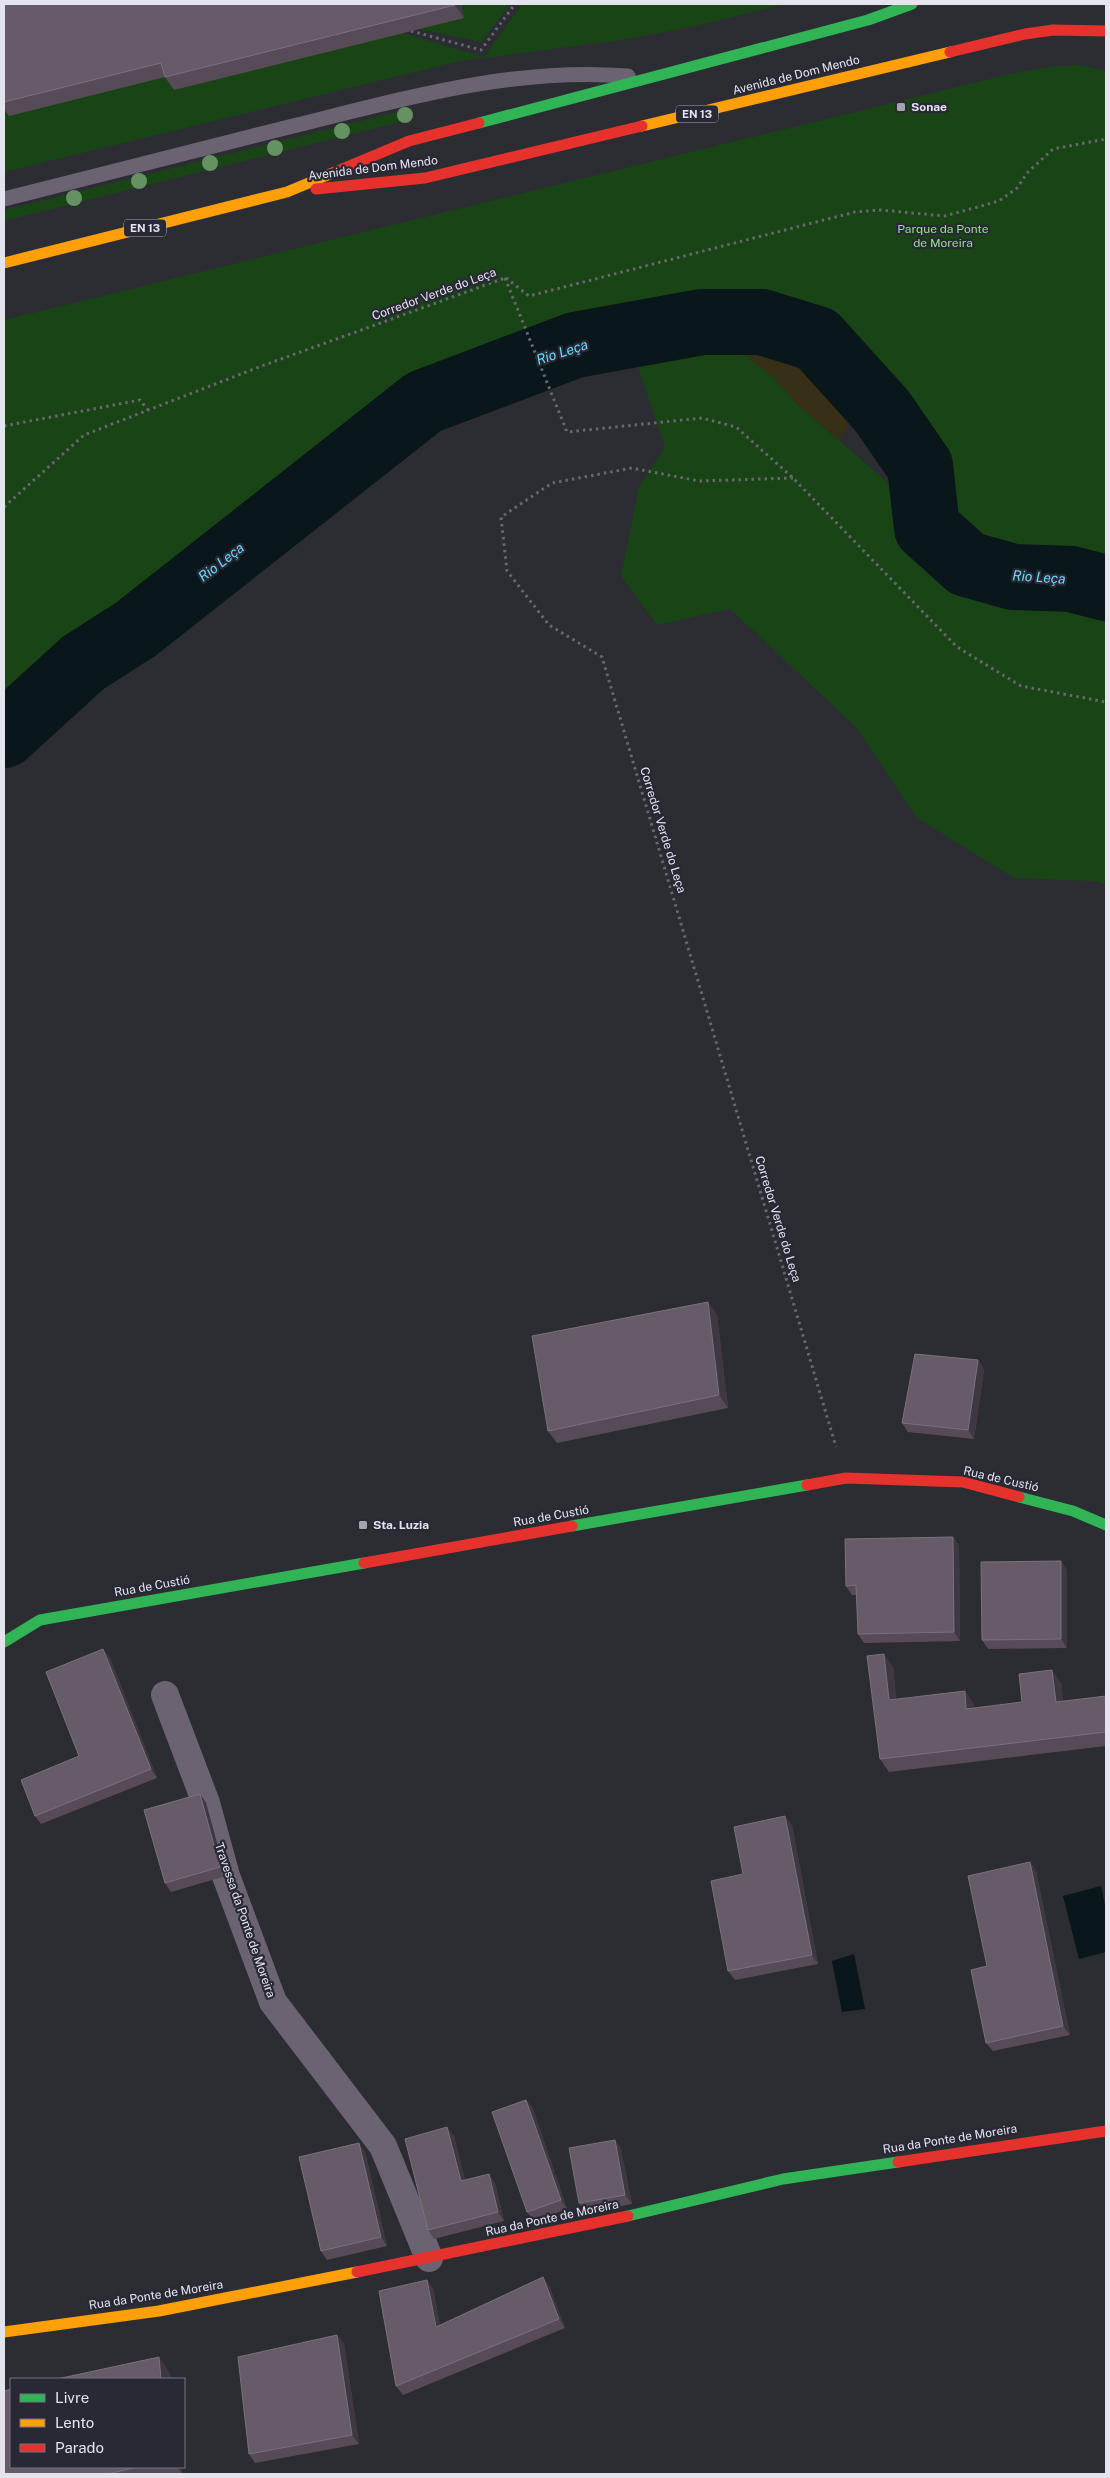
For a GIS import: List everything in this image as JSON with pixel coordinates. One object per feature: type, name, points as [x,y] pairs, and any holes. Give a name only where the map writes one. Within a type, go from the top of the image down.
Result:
[{"type":"main road","name":"Avenida de Dom Mendo","points":[[287,192],[409,141],[644,77],[868,20],[912,4]]},
{"type":"main road","name":"Avenida de Dom Mendo","points":[[4,263],[287,192],[425,178],[1025,34],[1054,30],[1106,31]]},
{"type":"main road","name":"Rua de Custió","points":[[4,1642],[40,1620],[846,1478],[963,1482],[1073,1511],[1106,1525]]},
{"type":"main road","name":"Rua da Ponte de Moreira","points":[[4,2332],[159,2311],[429,2258],[573,2229],[783,2179],[1106,2131]]},
{"type":"street","name":"Travessa da Ponte de Moreira","points":[[165,1695],[206,1803],[226,1876],[273,2002],[383,2146],[429,2258]]},
{"type":"lane","points":[[4,199],[397,100],[493,80],[584,72],[644,77]]},
{"type":"path","points":[[411,31],[481,50],[515,4]]},
{"type":"path","points":[[505,278],[530,296],[855,212],[880,210],[902,214],[945,216],[1000,201],[1017,188],[1027,173],[1053,149],[1106,140]]},
{"type":"path","name":"Corredor Verde do Leça","points":[[4,506],[84,435],[505,278],[567,432],[702,418],[736,427],[793,478],[957,647],[1022,686],[1106,702]]},
{"type":"path","points":[[4,426],[140,400],[148,410]]},
{"type":"path","name":"Corredor Verde do Leça","points":[[793,478],[700,481],[632,468],[552,483],[501,517],[507,571],[549,625],[602,657],[846,1478]]},
{"type":"green space","points":[[461,4],[504,4],[509,6],[481,42],[418,29],[464,18]]},
{"type":"green space","points":[[522,4],[785,4],[687,28],[615,41],[460,61],[4,172],[4,97],[170,76],[403,33],[484,57]]},
{"type":"green space","name":"Parque da Ponte de Moreira","points":[[1079,65],[1106,71],[1106,581],[1013,563],[976,536],[948,531],[933,517],[925,427],[847,342],[764,308],[712,300],[658,311],[401,399],[274,498],[52,663],[4,707],[4,320],[1010,74],[1056,66]]},
{"type":"green space","points":[[409,110],[412,114],[408,120],[4,221],[4,210]]},
{"type":"green space","points":[[717,344],[742,352],[776,380],[797,404],[887,482],[898,510],[955,583],[1088,603],[1106,608],[1106,885],[1095,881],[1014,878],[917,818],[857,728],[730,609],[657,625],[621,576],[639,487],[665,447],[636,361],[688,348]]},
{"type":"sand","points":[[772,348],[804,355],[824,369],[831,379],[851,421],[840,440],[797,404],[776,380],[742,352]]},
{"type":"shaded area","points":[[1101,1886],[1106,1910],[1106,1952],[1079,1959],[1063,1896]]},
{"type":"shaded area","points":[[854,1954],[865,2009],[842,2012],[832,1961]]},
{"type":"building","points":[[4,4],[455,5],[165,77],[161,63],[4,102]]},
{"type":"building","points":[[708,1302],[719,1395],[548,1431],[532,1336]]},
{"type":"building","points":[[915,1354],[978,1360],[968,1430],[902,1423]]},
{"type":"building","points":[[953,1537],[954,1632],[858,1634],[856,1585],[846,1586],[845,1539]]},
{"type":"building","points":[[1061,1561],[1061,1639],[982,1640],[981,1562]]},
{"type":"building","points":[[103,1649],[151,1769],[35,1816],[21,1780],[79,1756],[46,1672]]},
{"type":"building","points":[[884,1654],[889,1700],[965,1691],[966,1709],[1022,1702],[1019,1674],[1052,1670],[1056,1702],[1106,1696],[1106,1732],[880,1759],[867,1656]]},
{"type":"building","points":[[200,1794],[220,1867],[165,1883],[144,1810]]},
{"type":"building","points":[[785,1816],[812,1955],[728,1971],[711,1881],[743,1874],[734,1827]]},
{"type":"building","points":[[1030,1862],[1063,2026],[986,2043],[971,1970],[987,1966],[968,1876]]},
{"type":"building","points":[[526,2100],[561,2200],[527,2212],[492,2112]]},
{"type":"building","points":[[447,2127],[461,2181],[489,2174],[498,2212],[428,2230],[405,2139]]},
{"type":"building","points":[[615,2140],[625,2195],[579,2203],[569,2148]]},
{"type":"building","points":[[359,2143],[381,2237],[321,2251],[299,2157]]},
{"type":"building","points":[[543,2277],[559,2319],[396,2386],[379,2291],[427,2280],[436,2327]]},
{"type":"building","points":[[337,2335],[352,2435],[249,2454],[238,2357]]},
{"type":"building","points":[[159,2357],[161,2378],[62,2378]]},
{"type":"building","points":[[10,2389],[10,2468],[133,2468],[108,2474],[4,2474],[4,2391]]},
{"type":"waterway","name":"Rio Leça","points":[[4,735],[83,663],[136,629],[424,402],[575,345],[702,322],[762,322],[817,339],[882,411],[920,466],[927,528],[967,564],[1013,577],[1071,579],[1106,588]]},
{"type":"traffic: fast","points":[[479,123],[868,20],[912,4]]},
{"type":"traffic: fast","points":[[572,1526],[807,1485]]},
{"type":"traffic: fast","points":[[1019,1497],[1073,1511],[1106,1525]]},
{"type":"traffic: fast","points":[[4,1642],[40,1620],[364,1563]]},
{"type":"traffic: fast","points":[[628,2216],[783,2179],[898,2162]]},
{"type":"traffic: slow","points":[[642,126],[950,52]]},
{"type":"traffic: slow","points":[[4,263],[287,192],[335,172]]},
{"type":"traffic: slow","points":[[4,2332],[159,2311],[357,2272]]},
{"type":"traffic: jam","points":[[950,52],[1025,34],[1053,30],[1106,31]]},
{"type":"traffic: jam","points":[[335,172],[409,141],[479,123]]},
{"type":"traffic: jam","points":[[316,189],[425,178],[642,126]]},
{"type":"traffic: jam","points":[[807,1485],[846,1478],[963,1482],[1019,1497]]},
{"type":"traffic: jam","points":[[364,1563],[572,1526]]},
{"type":"traffic: jam","points":[[898,2162],[1106,2131]]},
{"type":"traffic: jam","points":[[357,2272],[628,2216]]},
{"type":"place","name":"Sonae","points":[[901,107]]},
{"type":"place","name":"Sta. Luzia","points":[[363,1525]]}]
